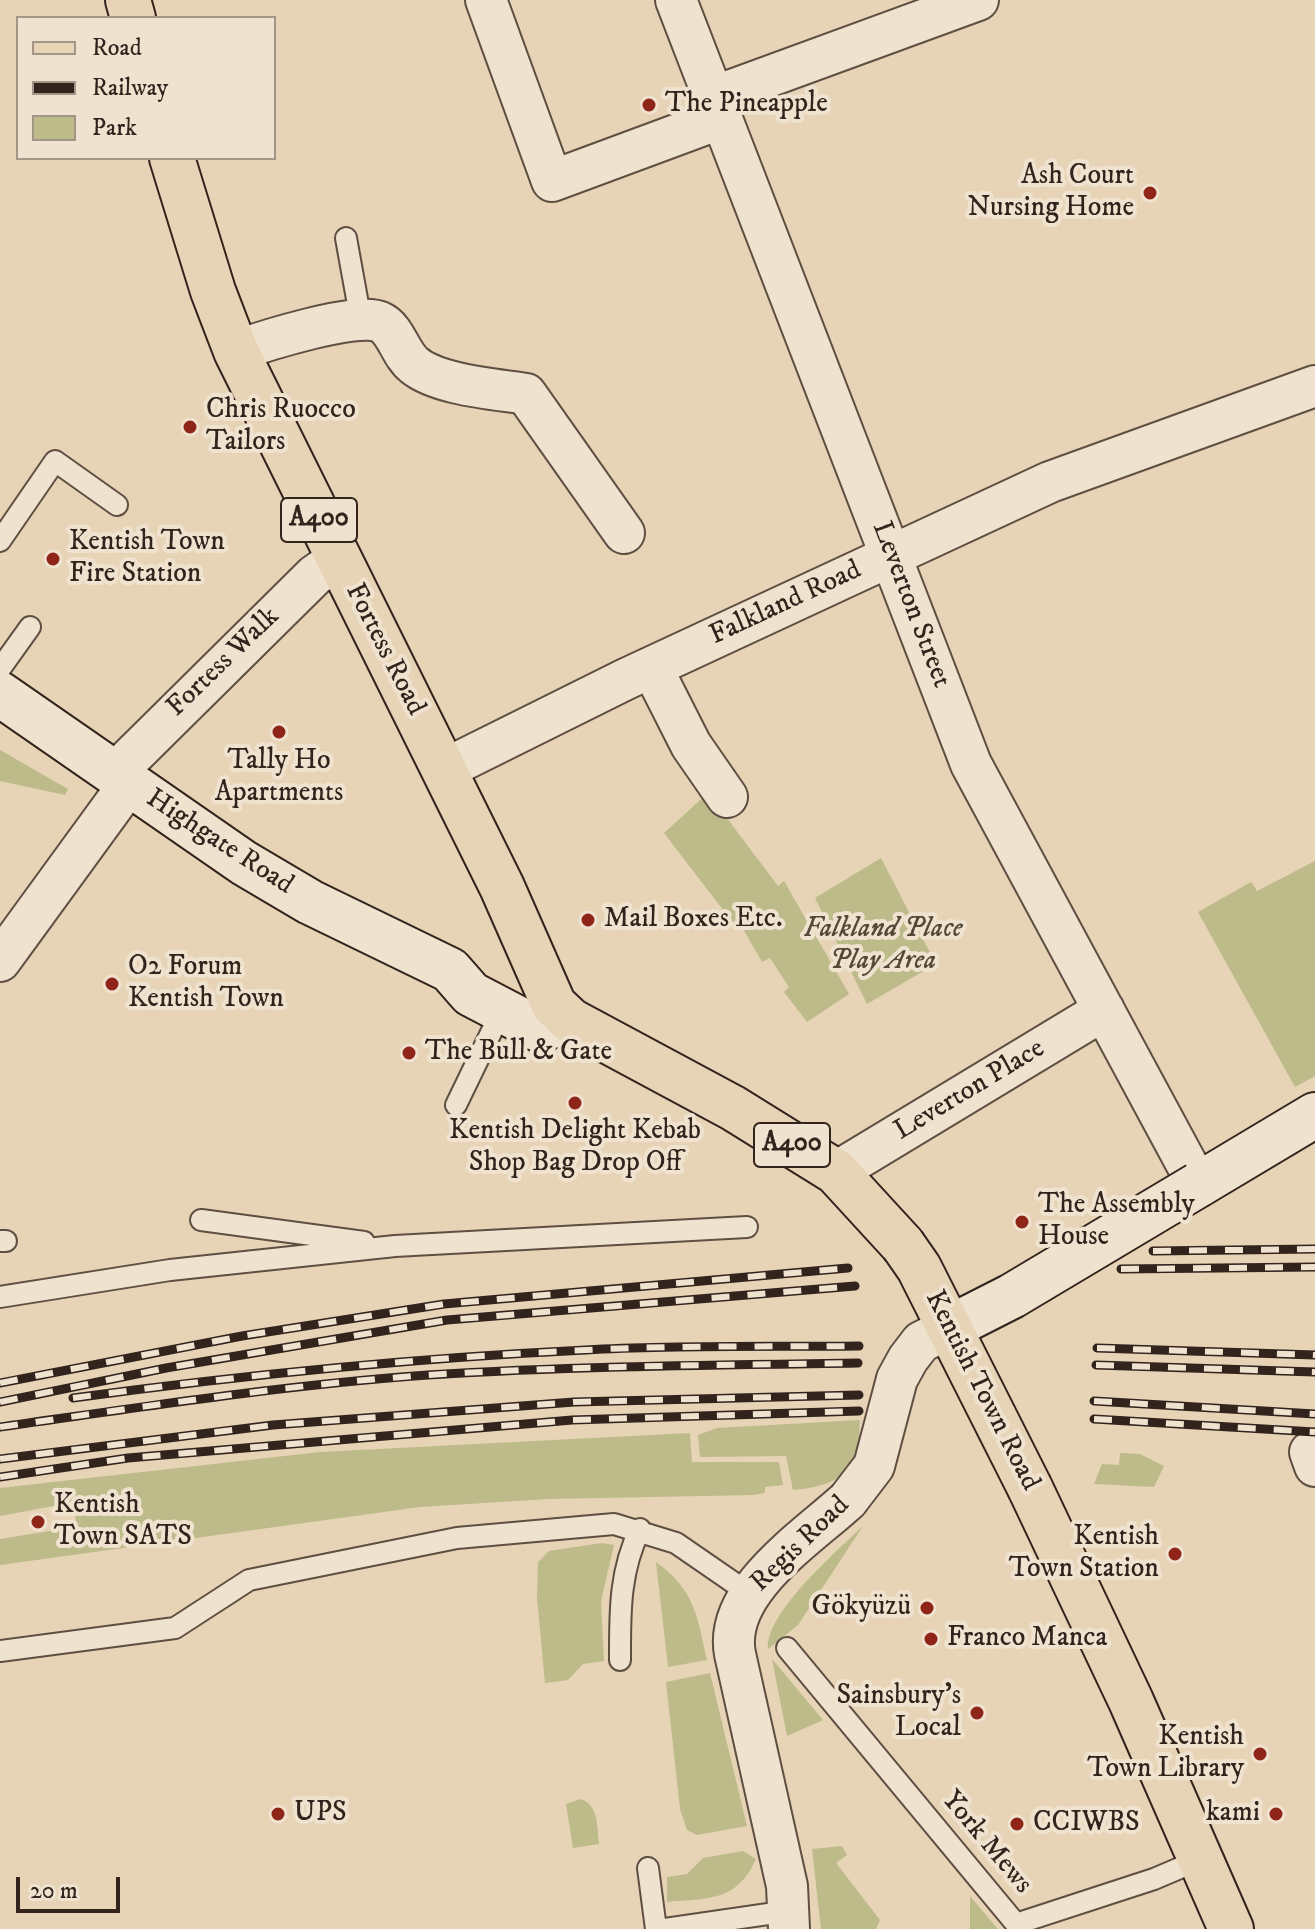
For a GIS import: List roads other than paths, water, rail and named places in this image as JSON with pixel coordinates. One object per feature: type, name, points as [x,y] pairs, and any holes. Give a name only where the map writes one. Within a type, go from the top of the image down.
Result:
[{"type":"main road","name":"Fortess Road","points":[[173,160],[213,291],[236,351],[563,1013]]},
{"type":"main road","name":"Highgate Road","points":[[0,694],[244,863],[310,902],[450,970],[471,994],[538,1029],[563,1013],[483,970],[450,970]]},
{"type":"main road","name":"Kentish Town Road","points":[[563,1013],[733,1108],[836,1172],[903,1245],[1030,1488],[1131,1701],[1231,1929]]},
{"type":"main road","points":[[949,1328],[1012,1296],[1315,1115]]},
{"type":"street","points":[[486,0],[552,181],[978,0]]},
{"type":"street","name":"Leverton Street","points":[[676,0],[971,764],[1198,1185]]},
{"type":"street","points":[[236,351],[304,330],[361,321],[383,322],[412,364],[431,374],[526,394],[624,533]]},
{"type":"street","name":"Falkland Road","points":[[443,770],[891,554],[1050,482],[1315,386]]},
{"type":"street","name":"Fortess Walk","points":[[0,961],[122,779],[315,575],[338,559]]},
{"type":"street","points":[[652,668],[691,745],[727,797]]},
{"type":"street","name":"Leverton Place","points":[[836,1172],[1104,1010]]},
{"type":"street","name":"Regis Road","points":[[789,1920],[787,1886],[733,1645],[733,1627],[750,1594],[792,1549],[848,1500],[874,1466],[897,1379],[921,1342],[949,1328]]},
{"type":"lane","points":[[346,238],[361,321]]},
{"type":"lane","points":[[0,541],[55,461],[117,505]]},
{"type":"lane","points":[[0,669],[30,627]]},
{"type":"lane","points":[[456,1105],[502,1010]]},
{"type":"lane","points":[[201,1220],[395,1246]]},
{"type":"lane","points":[[0,1297],[170,1270],[395,1246],[747,1227]]},
{"type":"lane","points":[[0,1651],[175,1628],[249,1580],[457,1538],[614,1524],[640,1529],[676,1543],[750,1594]]},
{"type":"lane","points":[[620,1660],[622,1584],[627,1555],[640,1529]]},
{"type":"lane","name":"York Mews","points":[[787,1648],[1017,1926],[1154,1879],[1201,1859]]},
{"type":"lane","points":[[648,1868],[656,1929]]},
{"type":"lane","points":[[665,1929],[789,1920]]},
{"type":"railway","points":[[1153,1251],[1315,1249]]},
{"type":"railway","points":[[1121,1269],[1315,1267]]},
{"type":"railway","points":[[0,1383],[242,1336],[444,1304],[848,1268]]},
{"type":"railway","points":[[0,1402],[166,1368],[447,1320],[855,1286]]},
{"type":"railway","points":[[73,1398],[265,1375],[457,1358],[654,1347],[859,1346]]},
{"type":"railway","points":[[1097,1348],[1315,1355]]},
{"type":"railway","points":[[0,1427],[160,1404],[374,1379],[589,1368],[858,1363]]},
{"type":"railway","points":[[1096,1365],[1315,1372]]},
{"type":"railway","points":[[0,1459],[273,1425],[574,1402],[859,1395]]},
{"type":"railway","points":[[1094,1401],[1315,1414]]},
{"type":"railway","points":[[0,1477],[128,1458],[572,1420],[859,1411]]},
{"type":"railway","points":[[1094,1419],[1315,1432]]},
{"type":"place","name":"The Pineapple","points":[[649,105]]},
{"type":"place","name":"Ash Court Nursing Home","points":[[1150,193]]},
{"type":"place","name":"Chris Ruocco Tailors","points":[[190,427]]},
{"type":"place","name":"Kentish Town Fire Station","points":[[53,559]]},
{"type":"place","name":"Tally Ho Apartments","points":[[279,732]]},
{"type":"place","name":"Mail Boxes Etc.","points":[[588,920]]},
{"type":"place","name":"O2 Forum Kentish Town","points":[[112,984]]},
{"type":"place","name":"The Bull & Gate","points":[[409,1053]]},
{"type":"place","name":"Kentish Delight Kebab Shop Bag Drop Off","points":[[575,1103]]},
{"type":"place","name":"The Assembly House","points":[[1022,1222]]},
{"type":"place","name":"Kentish Town SATS","points":[[38,1522]]},
{"type":"place","name":"Kentish Town Station","points":[[1175,1554]]},
{"type":"place","name":"Gökyüzü","points":[[927,1608]]},
{"type":"place","name":"Franco Manca","points":[[931,1639]]},
{"type":"place","name":"Sainsbury's Local","points":[[977,1713]]},
{"type":"place","name":"Kentish Town Library","points":[[1260,1754]]},
{"type":"place","name":"UPS","points":[[278,1814]]},
{"type":"place","name":"kami","points":[[1276,1814]]},
{"type":"place","name":"CCIWBS","points":[[1017,1824]]},
{"type":"park label","name":"Falkland Place Play Area","points":[[883,946]]}]
